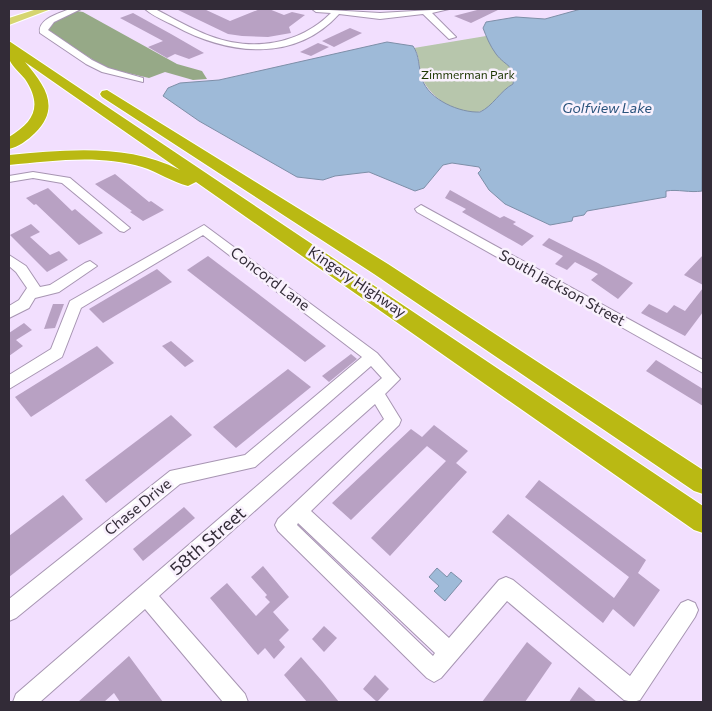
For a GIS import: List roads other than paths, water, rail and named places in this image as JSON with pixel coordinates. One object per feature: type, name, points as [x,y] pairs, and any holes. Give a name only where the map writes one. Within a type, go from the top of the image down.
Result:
[{"type":"highway","name":"Kingery Highway","points":[[9,30],[381,269],[703,483]]},
{"type":"highway","name":"Kingery Highway","points":[[9,45],[703,521]]},
{"type":"highway","points":[[9,52],[27,72],[40,93],[43,106],[41,117],[32,130],[9,144]]},
{"type":"highway","points":[[9,160],[57,155],[105,155],[142,161],[165,168],[361,285]]},
{"type":"main road","points":[[9,22],[19,13],[46,9]]},
{"type":"street","points":[[76,9],[45,24],[43,31],[88,62],[105,70],[140,80]]},
{"type":"street","points":[[149,9],[213,40],[253,47],[286,43],[313,34],[336,13]]},
{"type":"street","points":[[316,9],[336,13],[380,16],[445,9]]},
{"type":"street","points":[[426,12],[452,37]]},
{"type":"street","points":[[9,179],[33,175],[66,180],[124,228]]},
{"type":"street","name":"South Jackson Street","points":[[421,210],[703,367]]},
{"type":"street","name":"Concord Lane","points":[[9,383],[57,353],[75,305],[204,229],[372,357]]},
{"type":"street","points":[[9,259],[21,269],[34,288],[24,304],[9,314]]},
{"type":"street","points":[[31,294],[54,289],[90,266]]},
{"type":"street","name":"58th Street","points":[[24,702],[392,380],[372,357]]},
{"type":"street","name":"Chase Drive","points":[[9,611],[176,477],[249,462],[372,357]]},
{"type":"street","points":[[377,394],[393,420],[284,525],[434,671],[506,588],[632,692],[688,610]]},
{"type":"street","points":[[146,595],[237,702]]},
{"type":"water","name":"Golfview Lake","points":[[581,9],[703,9],[702,191],[666,191],[666,197],[587,211],[584,215],[573,217],[572,221],[550,225],[505,204],[489,190],[478,173],[481,170],[479,167],[452,163],[443,165],[424,188],[415,191],[369,172],[335,176],[323,180],[297,177],[199,121],[163,96],[168,88],[180,83],[219,80],[387,42],[413,46],[417,54],[422,79],[431,93],[438,99],[455,108],[480,112],[513,84],[514,78],[512,70],[496,54],[488,41],[483,28],[486,22],[516,17],[545,19]]},
{"type":"water","points":[[437,568],[447,577],[451,572],[462,581],[445,601],[434,591],[439,586],[429,577]]},
{"type":"park label","name":"Zimmerman Park","points":[[468,75]]}]
